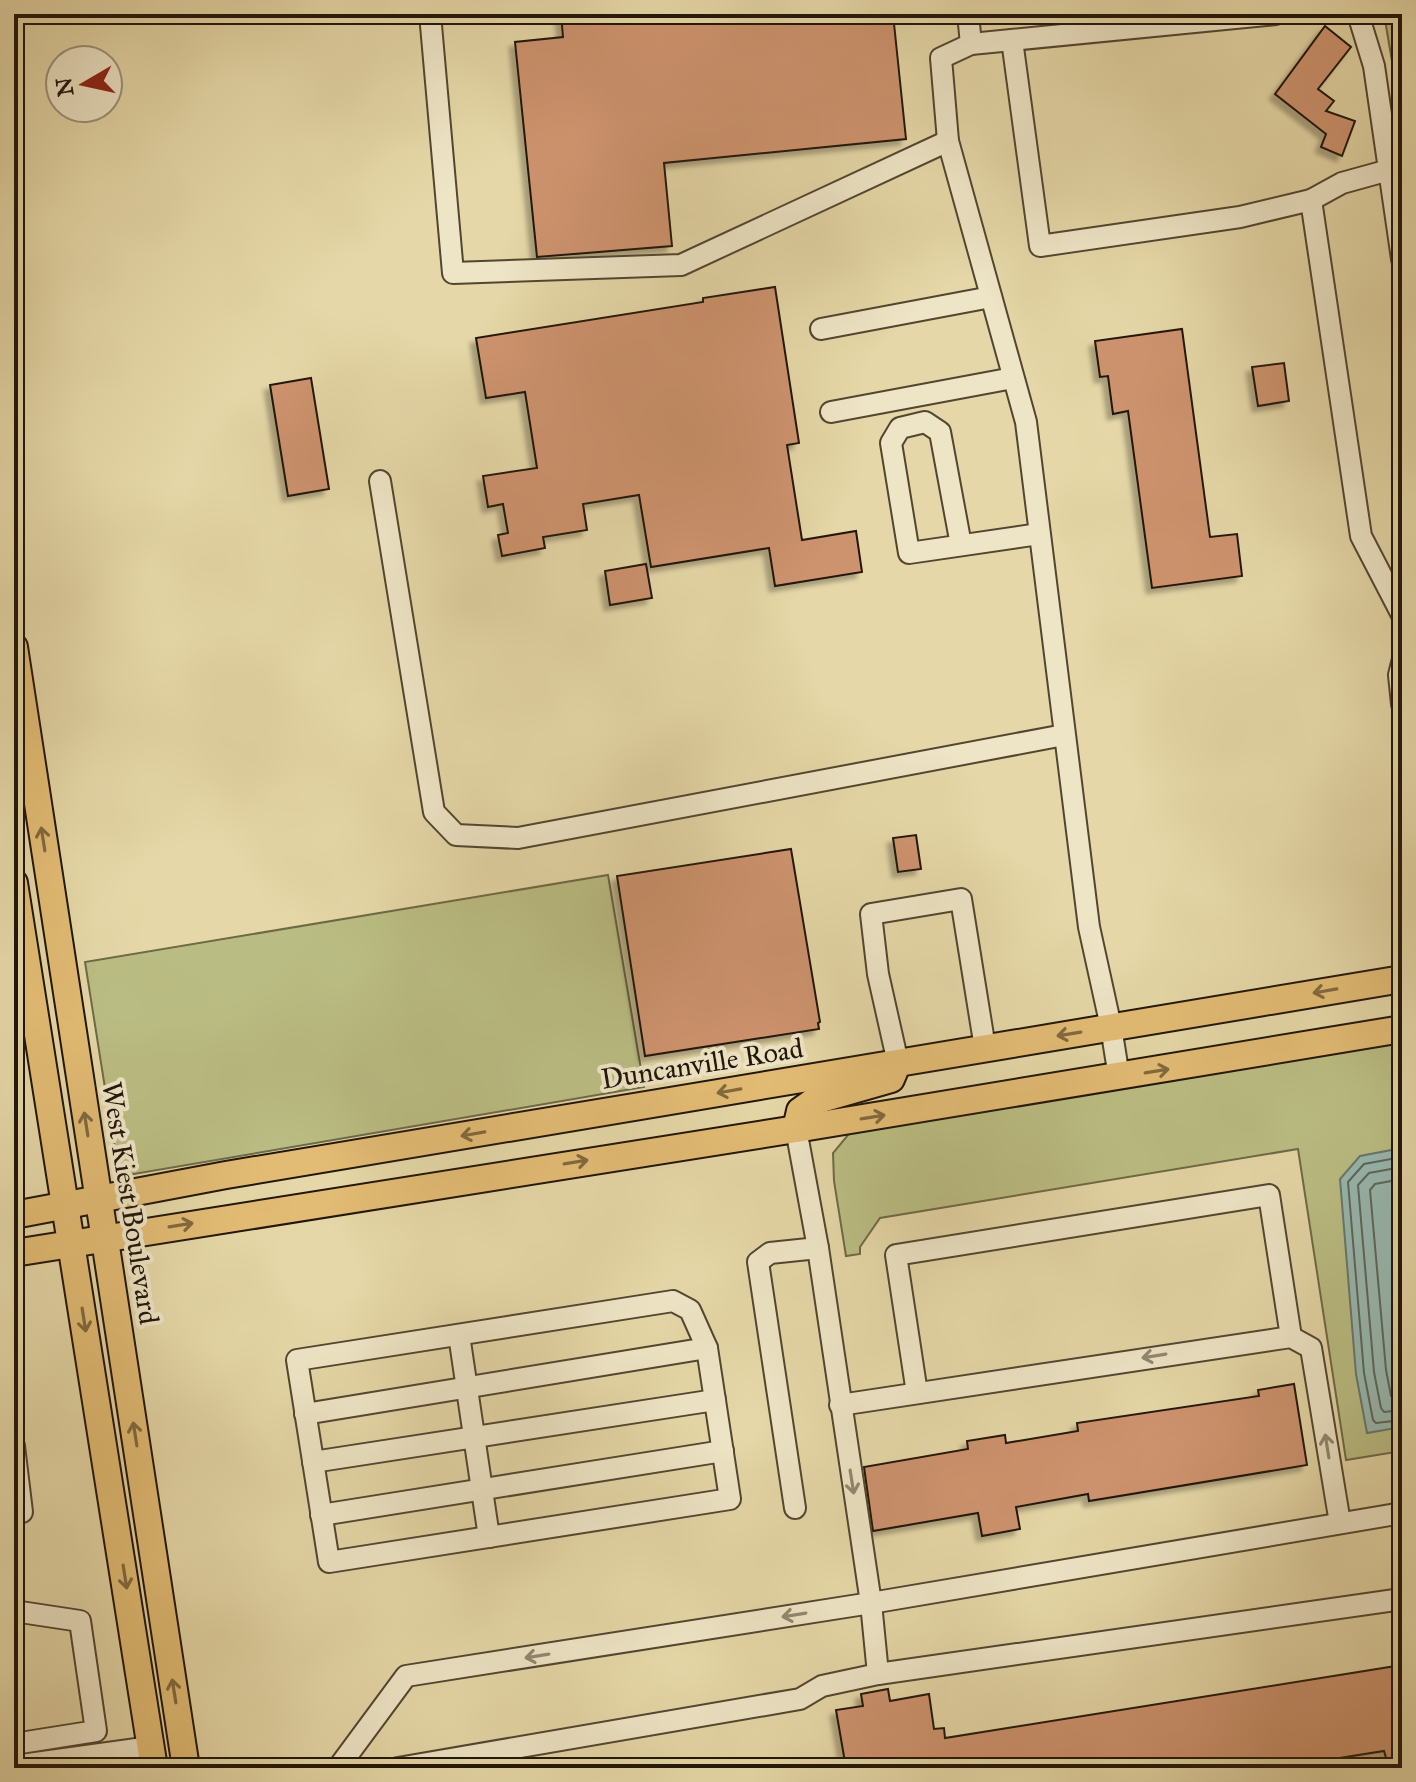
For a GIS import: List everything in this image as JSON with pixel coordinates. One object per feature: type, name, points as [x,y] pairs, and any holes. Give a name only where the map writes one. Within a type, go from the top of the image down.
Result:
[{"type":"main road","name":"West Kiest Boulevard","points":[[14,647],[186,1768]]},
{"type":"main road","points":[[49,876],[14,882],[152,1758]]},
{"type":"main road","name":"Duncanville Road","points":[[14,1215],[226,1175],[1402,979]]},
{"type":"main road","points":[[14,1253],[1402,1029]]},
{"type":"main road","points":[[796,1129],[800,1111],[814,1101],[891,1079],[898,1063]]},
{"type":"main road","points":[[783,1082],[796,1129]]},
{"type":"street","points":[[430,14],[453,273],[681,265],[948,141]]},
{"type":"street","points":[[968,14],[971,44]]},
{"type":"street","points":[[1119,1077],[1089,927],[1026,422],[948,141],[941,58],[971,44],[1120,22],[1276,14]]},
{"type":"street","points":[[1358,14],[1374,66],[1402,259]]},
{"type":"street","points":[[1012,40],[1040,246],[1240,217],[1311,200],[1342,183],[1389,170]]},
{"type":"street","points":[[1311,200],[1361,536],[1402,615]]},
{"type":"street","points":[[821,329],[991,297]]},
{"type":"street","points":[[831,412],[1013,378]]},
{"type":"street","points":[[961,545],[940,432],[925,422],[900,428],[891,443],[909,553],[1039,534]]},
{"type":"street","points":[[380,481],[434,812],[456,835],[518,838],[1064,735]]},
{"type":"street","points":[[1402,663],[1399,675],[1402,704]]},
{"type":"street","points":[[898,1063],[878,974],[871,914],[961,899],[985,1048]]},
{"type":"street","points":[[796,1129],[818,1248],[871,1603],[878,1674]]},
{"type":"street","points":[[917,1393],[896,1255],[1269,1195],[1291,1337]]},
{"type":"street","points":[[795,1508],[758,1262],[770,1253],[818,1248]]},
{"type":"street","points":[[673,1301],[690,1310],[707,1348],[730,1499],[329,1562],[297,1360],[673,1301]]},
{"type":"street","points":[[459,1335],[489,1537]]},
{"type":"street","points":[[840,1405],[1291,1337],[1311,1348],[1340,1523]]},
{"type":"street","points":[[305,1414],[707,1348]]},
{"type":"street","points":[[313,1462],[715,1400]]},
{"type":"street","points":[[14,1446],[22,1512],[14,1512]]},
{"type":"street","points":[[321,1515],[723,1451]]},
{"type":"street","points":[[338,1768],[406,1676],[871,1603],[1402,1513]]},
{"type":"street","points":[[398,1768],[800,1699],[822,1686],[878,1674],[1402,1599]]},
{"type":"street","points":[[14,1611],[80,1621],[96,1731],[14,1744]]},
{"type":"street","points":[[14,1766],[152,1758]]},
{"type":"green space","points":[[1384,14],[1402,14],[1402,120]]},
{"type":"green space","points":[[608,875],[644,1087],[128,1175],[118,1170],[85,962]]},
{"type":"green space","points":[[1402,1039],[1402,1451],[1346,1460],[1298,1149],[880,1218],[860,1247],[860,1254],[846,1256],[834,1181],[833,1153],[853,1129]]},
{"type":"water","points":[[1402,1148],[1402,1427],[1367,1433],[1356,1374],[1340,1179],[1360,1156]]},
{"type":"building","points":[[561,14],[893,14],[906,139],[664,163],[672,246],[537,257],[515,42],[563,37]]},
{"type":"building","points":[[1325,26],[1351,47],[1318,89],[1334,101],[1326,111],[1355,121],[1342,156],[1321,147],[1326,134],[1275,94]]},
{"type":"building","points":[[775,287],[799,443],[787,445],[802,540],[856,531],[862,572],[775,586],[769,548],[651,567],[639,495],[583,504],[587,530],[543,537],[545,548],[502,556],[498,535],[508,533],[503,504],[488,507],[483,476],[537,468],[525,392],[486,398],[476,338],[703,302],[703,298]]},
{"type":"building","points":[[1182,329],[1210,537],[1237,534],[1242,576],[1152,588],[1128,411],[1113,414],[1108,376],[1100,377],[1095,341]]},
{"type":"building","points":[[1284,363],[1289,401],[1258,406],[1252,367]]},
{"type":"building","points":[[311,378],[329,489],[288,496],[270,385]]},
{"type":"building","points":[[646,564],[652,598],[610,605],[605,571]]},
{"type":"building","points":[[916,835],[921,869],[898,872],[893,838]]},
{"type":"building","points":[[791,849],[819,1029],[645,1056],[617,876]]},
{"type":"building","points":[[1294,1384],[1307,1465],[1089,1501],[1088,1494],[1016,1507],[1020,1529],[982,1536],[978,1513],[873,1531],[864,1467],[968,1449],[967,1441],[1005,1435],[1006,1443],[1078,1431],[1077,1423],[1259,1396],[1258,1390]]},
{"type":"building","points":[[1402,1665],[1402,1766],[1389,1768],[1384,1751],[1277,1768],[846,1768],[836,1710],[863,1706],[861,1694],[888,1689],[890,1701],[929,1694],[934,1729],[944,1728],[945,1738]]}]
